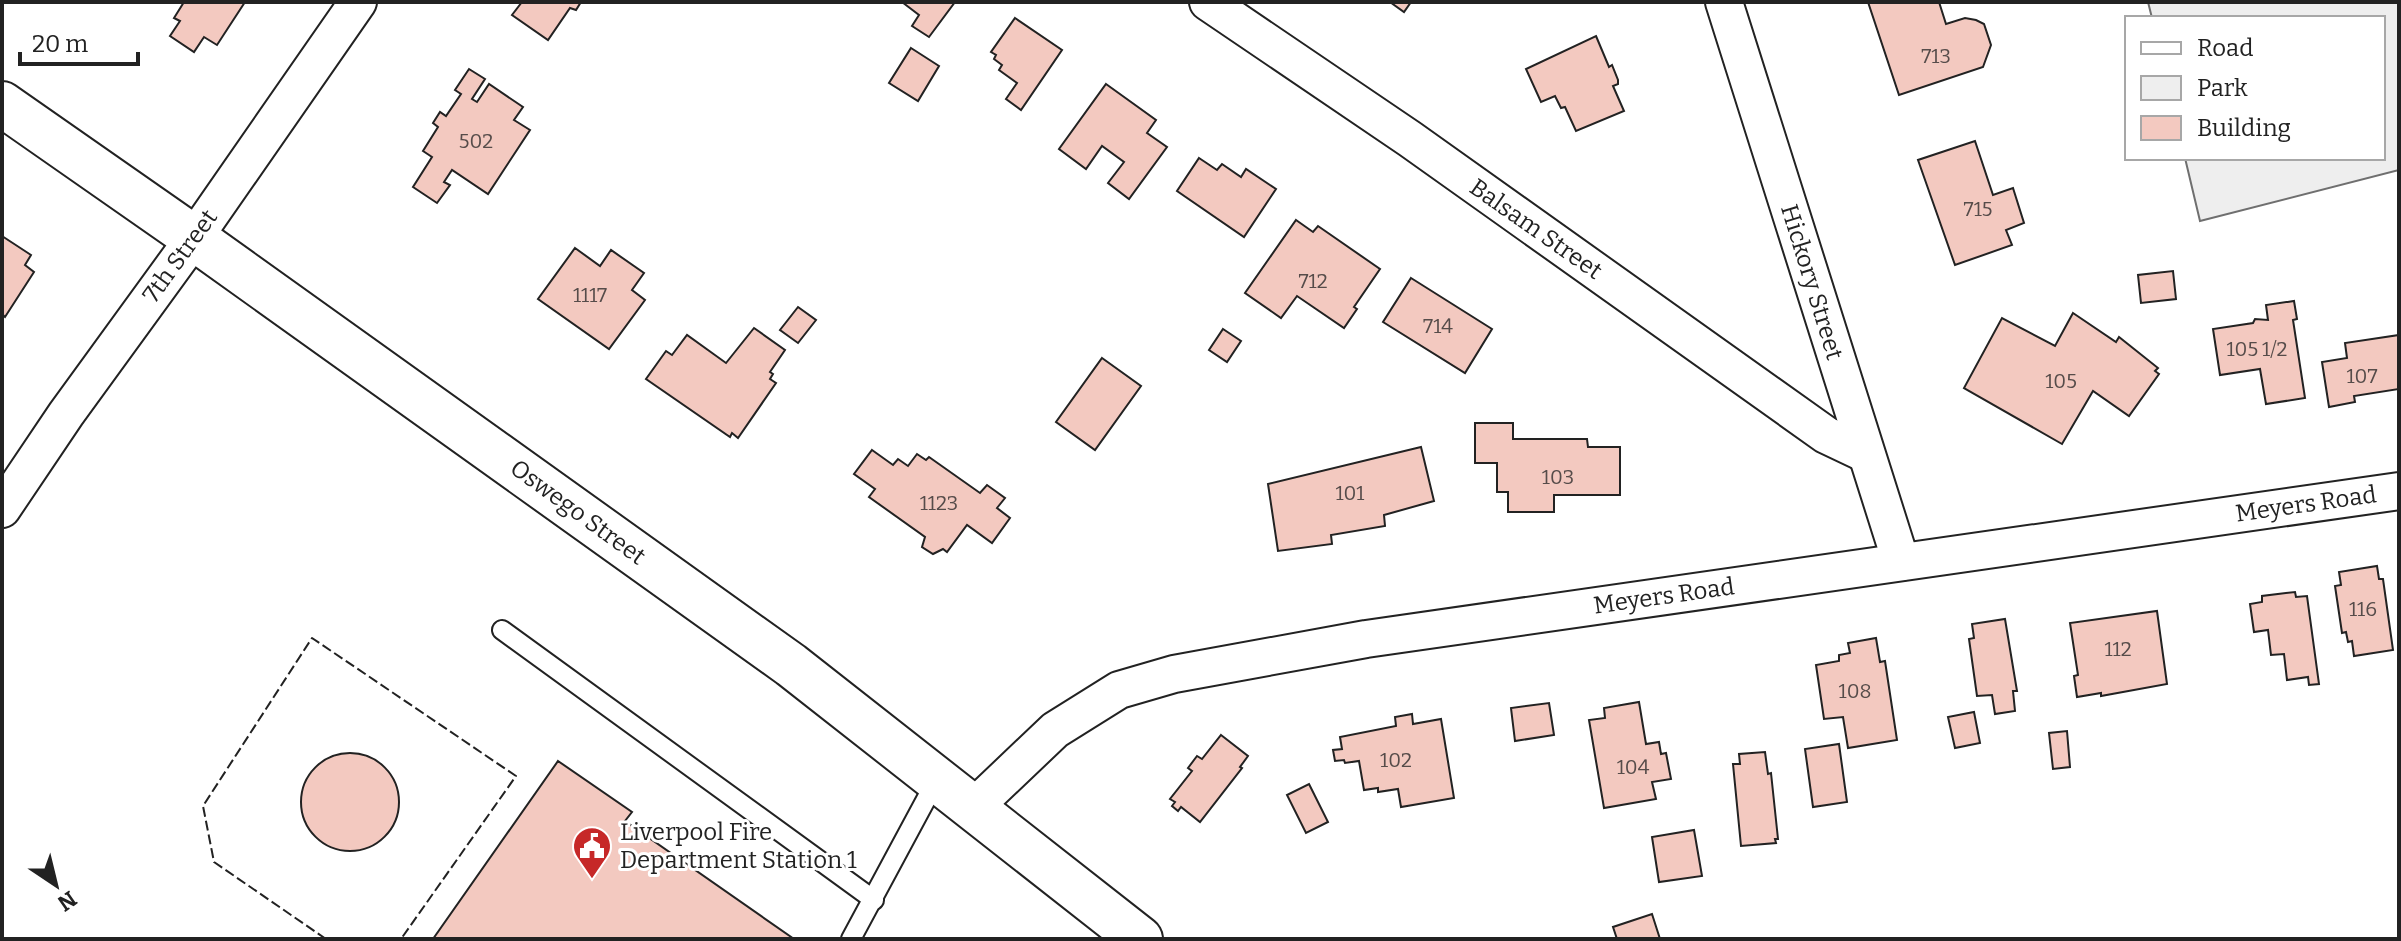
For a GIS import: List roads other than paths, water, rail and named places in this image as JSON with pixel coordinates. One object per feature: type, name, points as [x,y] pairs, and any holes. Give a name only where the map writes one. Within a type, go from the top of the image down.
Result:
[{"type":"main road","name":"Oswego Street","points":[[2,104],[791,665],[1140,939]]},
{"type":"street","name":"7th Street","points":[[2,509],[358,2]]},
{"type":"street","name":"Balsam Street","points":[[1208,2],[1410,139],[1826,435],[1866,454]]},
{"type":"street","name":"Hickory Street","points":[[1724,2],[1901,562]]},
{"type":"street","name":"Meyers Road","points":[[973,808],[1055,730],[1119,690],[1174,674],[1366,639],[2399,491]]},
{"type":"lane","points":[[502,630],[874,900]]},
{"type":"lane","points":[[851,939],[937,779]]},
{"type":"place","name":"Liverpool Fire Department Station 1","points":[[592,880]]}]
